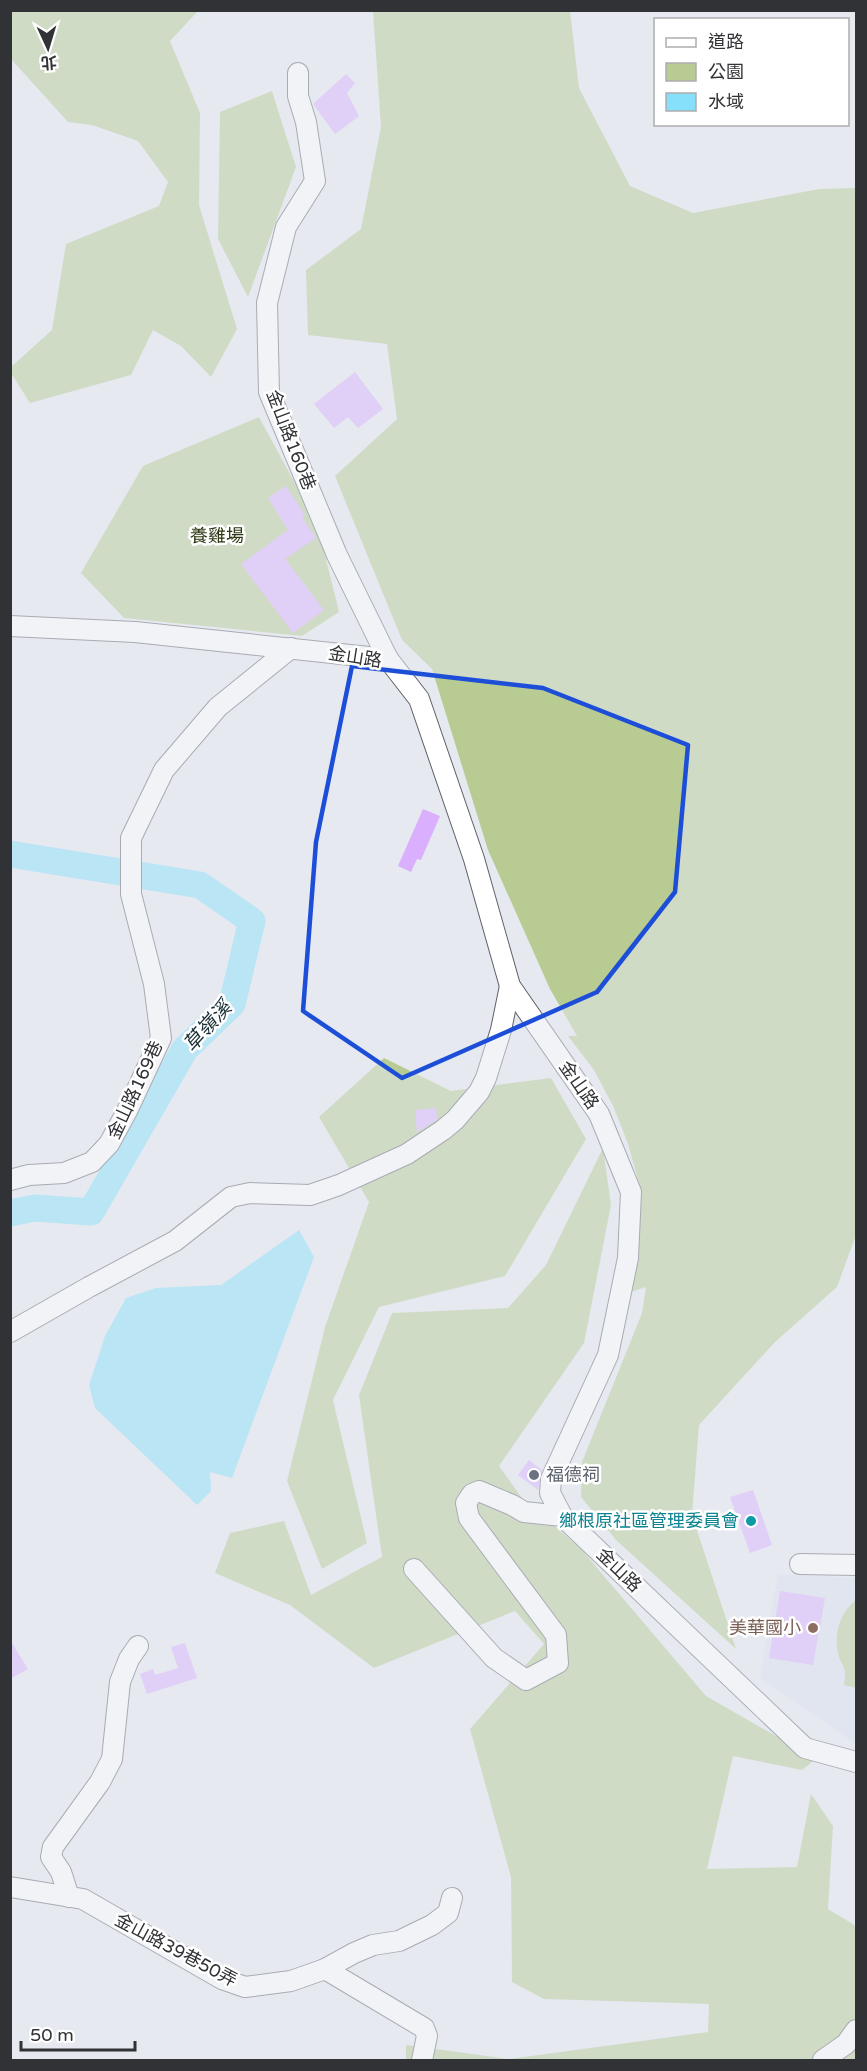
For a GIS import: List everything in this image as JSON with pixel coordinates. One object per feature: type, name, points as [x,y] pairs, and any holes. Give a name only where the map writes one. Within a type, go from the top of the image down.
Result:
[{"type":"street","name":"金山路160巷","points":[[298,73],[298,96],[306,122],[315,181],[286,227],[267,303],[269,392],[337,555],[387,659]]},
{"type":"street","name":"金山路","points":[[10,626],[135,632],[387,659],[419,699],[474,859],[510,986],[599,1114],[631,1192],[628,1258],[608,1355],[551,1479],[549,1493],[562,1516],[805,1748],[856,1762]]},
{"type":"street","name":"金山路169巷","points":[[10,1180],[29,1175],[64,1173],[92,1162],[109,1144],[162,1038],[154,984],[132,894],[131,838],[164,770],[218,707],[291,648]]},
{"type":"street","points":[[10,1332],[175,1241],[231,1197],[250,1192],[310,1194],[406,1154],[443,1131],[479,1092],[486,1078],[501,1030],[510,986]]},
{"type":"street","points":[[414,1569],[494,1658],[526,1680],[558,1663],[556,1635],[469,1518],[466,1503],[472,1494],[479,1491],[524,1512],[562,1516]]},
{"type":"street","points":[[800,1564],[856,1565]]},
{"type":"street","points":[[69,1897],[61,1872],[51,1857],[53,1847],[100,1782],[112,1759],[120,1682],[129,1659],[138,1646]]},
{"type":"street","name":"金山路39巷50弄","points":[[15,1889],[83,1899],[222,1979],[245,1987],[291,1981],[326,1969],[373,1945],[399,1941],[432,1925],[448,1913],[452,1898]]},
{"type":"street","points":[[326,1969],[424,2028],[427,2036],[422,2061]]},
{"type":"street","points":[[824,2061],[846,2044],[856,2030]]},
{"type":"highlighted area","points":[[352,666],[543,688],[688,745],[675,892],[597,992],[402,1078],[303,1011],[316,842]]},
{"type":"shaded area","name":"美華國小","points":[[778,1574],[856,1578],[856,1744],[760,1678]]},
{"type":"green space","points":[[11,10],[198,11],[170,41],[200,113],[199,205],[237,329],[211,377],[181,346],[153,330],[131,375],[30,403],[11,373],[11,367],[52,330],[66,244],[159,206],[168,182],[138,141],[92,125],[68,122],[11,59]]},
{"type":"green space","points":[[373,11],[570,11],[579,88],[630,186],[693,213],[819,189],[856,188],[856,1235],[837,1287],[775,1342],[699,1425],[692,1515],[736,1649],[616,1540],[581,1497],[582,1462],[642,1313],[646,1287],[631,1292],[639,1235],[640,1186],[627,1141],[613,1106],[594,1070],[568,1036],[577,1036],[550,989],[488,850],[432,669],[402,640],[335,476],[397,419],[387,344],[308,335],[306,270],[361,229],[381,127]]},
{"type":"green space","points":[[272,91],[296,167],[248,297],[218,239],[220,112]]},
{"type":"green space","name":"養雞場","points":[[259,417],[297,487],[324,551],[339,612],[302,636],[124,618],[81,573],[143,466]]},
{"type":"green space","points":[[384,1058],[451,1091],[551,1078],[586,1139],[505,1276],[379,1307],[333,1400],[367,1543],[322,1569],[287,1481],[325,1327],[369,1202],[319,1117]]},
{"type":"green space","points":[[603,1148],[611,1205],[584,1343],[499,1466],[522,1498],[581,1549],[706,1696],[816,1759],[802,1770],[733,1756],[707,1869],[797,1867],[811,1794],[833,1826],[828,1909],[856,1926],[856,2060],[406,2060],[406,2045],[509,2059],[708,2032],[709,2004],[544,1999],[512,1982],[511,1877],[470,1729],[544,1644],[515,1611],[374,1668],[290,1605],[215,1573],[230,1533],[284,1521],[311,1595],[382,1557],[359,1395],[392,1313],[508,1308],[546,1265]]},
{"type":"green space","points":[[856,1600],[856,1688],[844,1685],[845,1671],[838,1653],[837,1638],[842,1617]]},
{"type":"water","points":[[299,1230],[314,1257],[232,1478],[210,1472],[211,1491],[197,1505],[95,1408],[89,1385],[105,1336],[126,1298],[156,1288],[221,1285]]},
{"type":"building","points":[[346,74],[355,83],[347,93],[359,116],[335,134],[313,104]]},
{"type":"building","points":[[355,372],[383,409],[358,428],[348,417],[334,428],[314,404]]},
{"type":"building","points":[[286,486],[305,515],[302,517],[316,538],[285,559],[324,610],[293,633],[241,564],[288,530],[268,498]]},
{"type":"building","points":[[423,809],[440,816],[421,860],[417,859],[411,872],[398,866]]},
{"type":"building","points":[[436,1108],[437,1120],[417,1132],[415,1110]]},
{"type":"building","name":"福德祠","points":[[529,1460],[542,1470],[538,1490],[518,1475]]},
{"type":"building","name":"鄉根原社區管理委員會","points":[[753,1490],[772,1545],[750,1553],[730,1497]]},
{"type":"building","points":[[780,1591],[825,1598],[813,1665],[769,1658]]},
{"type":"building","points":[[10,1640],[28,1669],[10,1679]]},
{"type":"building","points":[[185,1643],[197,1678],[147,1694],[140,1674],[153,1669],[155,1675],[178,1668],[171,1647]]},
{"type":"waterway","name":"草嶺溪","points":[[10,854],[200,885],[252,921],[232,1004],[185,1049],[91,1212],[35,1208],[10,1213]]},
{"type":"place","name":"福德祠","points":[[534,1475]]},
{"type":"place","name":"鄉根原社區管理委員會","points":[[751,1521]]},
{"type":"place","name":"美華國小","points":[[813,1628]]}]
